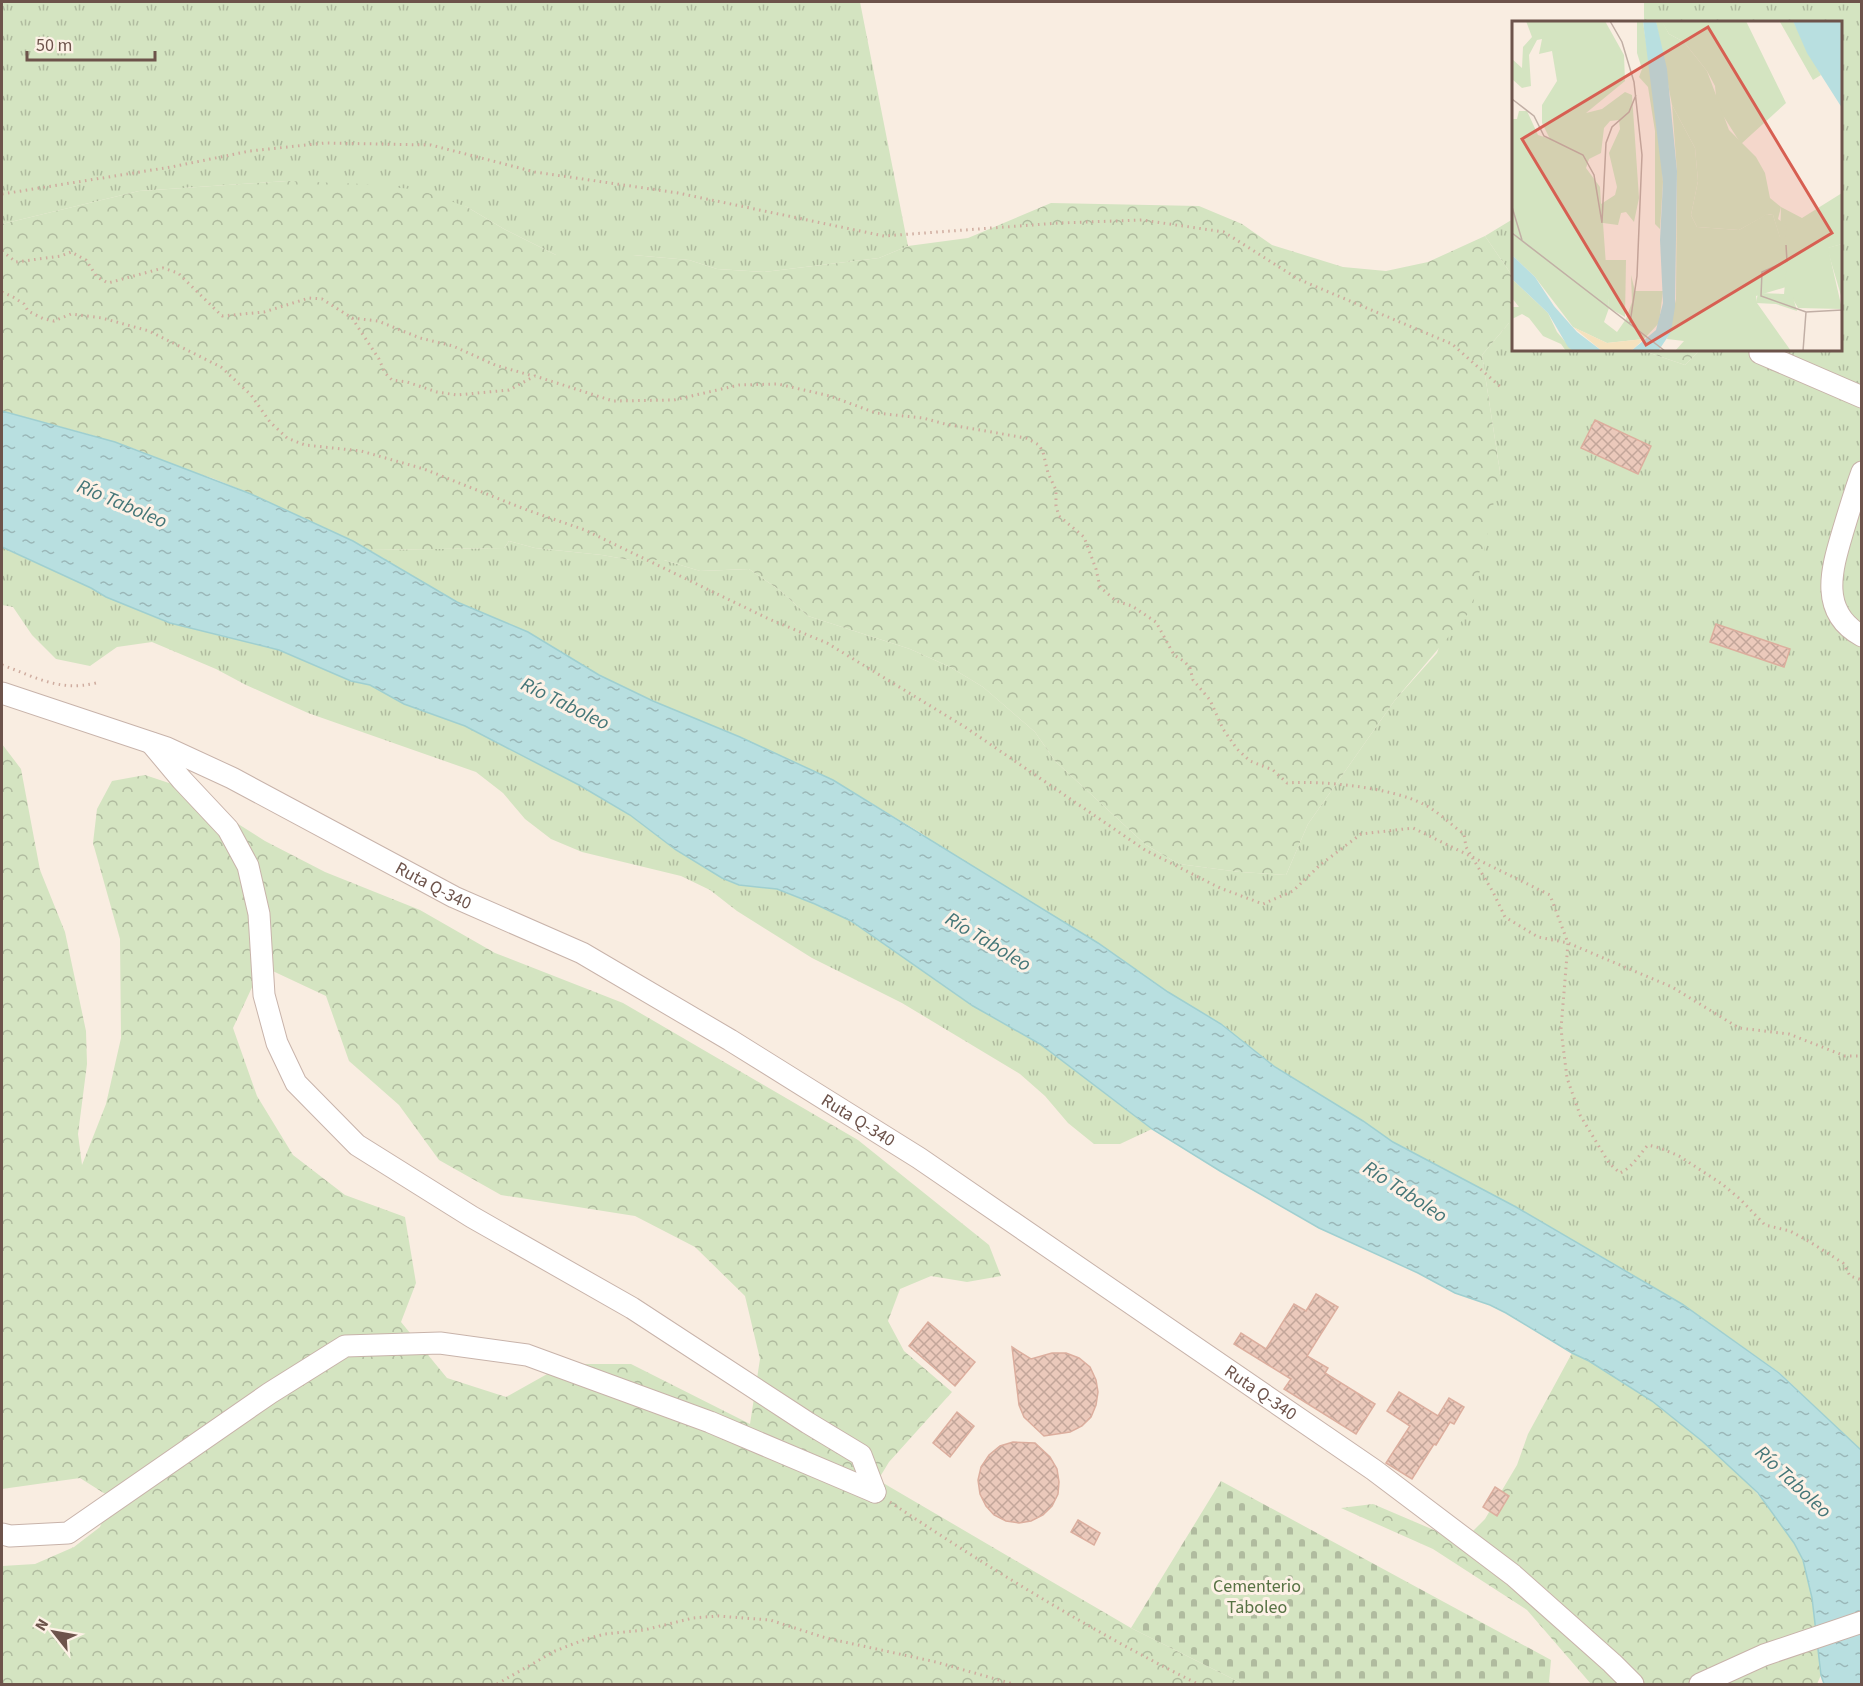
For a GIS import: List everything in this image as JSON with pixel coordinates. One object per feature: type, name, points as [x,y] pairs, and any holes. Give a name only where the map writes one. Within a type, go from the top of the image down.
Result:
[{"type":"street","points":[[1760,353],[1862,397]]},
{"type":"street","points":[[1862,472],[1833,563],[1831,586],[1836,608],[1842,618],[1862,636]]},
{"type":"street","name":"Ruta Q-340","points":[[2,693],[167,748],[232,778],[454,897],[582,953],[729,1040],[920,1158],[1374,1470],[1513,1575],[1633,1684]]},
{"type":"street","points":[[150,742],[228,829],[248,866],[259,914],[264,995],[277,1043],[297,1083],[357,1145],[472,1217],[632,1308],[861,1455],[875,1492]]},
{"type":"street","points":[[2,1534],[10,1536],[68,1533],[270,1393],[345,1346],[440,1343],[526,1355],[710,1422],[875,1492]]},
{"type":"street","points":[[1700,1684],[1764,1655],[1862,1622]]},
{"type":"path","points":[[2,194],[159,169],[250,151],[325,143],[431,145],[535,172],[678,193],[884,236],[1059,223],[1142,220],[1224,232],[1298,279],[1452,344],[1503,389]]},
{"type":"path","points":[[2,251],[16,262],[61,256],[71,252],[86,260],[97,277],[108,283],[163,268],[178,273],[222,316],[264,312],[309,298],[322,298],[352,318],[379,359],[385,373],[392,380],[407,382],[437,392],[457,395],[509,390],[535,376]]},
{"type":"path","points":[[2,292],[24,304],[28,311],[44,319],[54,321],[71,314],[102,318],[149,332],[221,367],[251,395],[270,422],[287,438],[305,445],[361,451],[424,469],[527,510],[585,530],[769,619],[827,643],[965,727],[1145,850],[1220,888],[1263,904],[1293,891],[1320,866],[1361,834],[1413,828],[1550,895],[1568,943],[1561,1029],[1567,1078],[1580,1115],[1609,1163],[1620,1173],[1631,1167],[1648,1145],[1669,1152],[1722,1184],[1765,1225],[1790,1231],[1810,1242],[1843,1263],[1850,1276],[1862,1280]]},
{"type":"path","points":[[352,318],[378,321],[420,338],[453,346],[495,365],[613,401],[674,400],[739,385],[778,384],[830,396],[876,413],[923,418],[1026,438],[1039,444],[1056,490],[1056,506],[1059,516],[1084,537],[1100,587],[1116,601],[1132,606],[1156,622],[1174,655],[1190,668],[1193,680],[1210,700],[1223,729],[1237,749],[1250,761],[1273,770],[1287,783],[1311,781],[1386,792],[1424,804],[1464,834],[1466,847],[1505,917],[1538,937],[1568,943],[1672,987],[1739,1028],[1789,1034],[1845,1056],[1862,1056]]},
{"type":"path","points":[[2,665],[61,686],[73,687],[96,682]]},
{"type":"path","points":[[875,1492],[982,1563],[1132,1652],[1198,1684]]},
{"type":"path","points":[[497,1684],[555,1651],[586,1639],[615,1632],[644,1630],[685,1620],[718,1616],[770,1620],[826,1638],[916,1657],[1013,1684]]},
{"type":"green space","points":[[2,2],[860,2],[908,246],[879,258],[764,272],[717,269],[689,260],[633,255],[556,255],[467,207],[287,181],[139,191],[2,224]]},
{"type":"green space","points":[[1644,2],[1861,2],[1861,1450],[1780,1373],[1682,1304],[1516,1207],[1393,1142],[1275,1067],[1235,1035],[1098,943],[940,847],[921,833],[833,780],[740,737],[670,709],[599,675],[528,632],[457,602],[369,550],[504,548],[509,541],[535,548],[630,560],[664,560],[700,571],[749,569],[781,591],[808,616],[910,649],[950,667],[983,687],[1035,732],[1055,761],[1146,845],[1179,864],[1286,875],[1308,824],[1395,700],[1437,653],[1500,472],[1482,355],[1509,323],[1512,323],[1512,351],[1644,351],[1685,365],[1699,351],[1842,351],[1842,21],[1644,21]]},
{"type":"green space","points":[[287,181],[364,184],[420,190],[467,207],[556,255],[633,255],[689,260],[717,269],[764,272],[879,258],[908,246],[968,238],[1051,203],[1199,206],[1242,224],[1272,245],[1343,267],[1386,271],[1428,262],[1485,236],[1512,276],[1512,323],[1509,323],[1482,355],[1500,472],[1472,609],[1395,700],[1308,824],[1286,875],[1179,864],[1146,845],[1055,761],[1035,732],[983,687],[950,667],[910,649],[808,616],[781,591],[749,569],[700,571],[664,560],[630,560],[535,548],[509,541],[504,548],[369,550],[212,478],[91,435],[2,411],[2,224],[139,191]]},
{"type":"green space","points":[[1512,220],[1512,276],[1485,236]]},
{"type":"green space","points":[[1644,351],[1699,351],[1685,365]]},
{"type":"green space","points":[[2,547],[106,597],[170,623],[279,650],[351,681],[370,685],[404,704],[465,726],[579,785],[630,815],[676,850],[722,878],[739,885],[777,889],[851,921],[973,1006],[1040,1044],[1152,1129],[1120,1144],[1094,1144],[1068,1123],[1045,1096],[1020,1074],[902,1003],[812,958],[737,911],[710,890],[681,876],[582,852],[551,839],[525,819],[503,793],[476,772],[308,713],[216,669],[152,642],[117,647],[90,666],[56,659],[32,635],[13,607],[2,605]]},
{"type":"green space","points":[[2,744],[21,769],[40,870],[65,932],[86,1031],[87,1064],[78,1134],[82,1165],[106,1104],[121,1038],[120,939],[93,843],[97,809],[112,781],[145,775],[178,786],[265,841],[325,872],[420,910],[495,953],[623,1003],[858,1140],[989,1245],[1001,1276],[967,1282],[931,1276],[900,1289],[888,1321],[904,1351],[952,1392],[889,1462],[878,1480],[1131,1628],[1243,1684],[2,1684],[2,1566],[35,1564],[74,1547],[100,1527],[110,1497],[80,1478],[2,1489]],"holes":[[[262,966],[326,996],[349,1061],[399,1105],[439,1160],[501,1195],[635,1216],[695,1247],[745,1296],[760,1359],[750,1424],[631,1364],[565,1364],[506,1397],[447,1378],[401,1322],[416,1283],[405,1217],[345,1195],[293,1155],[257,1096],[233,1028]]]},
{"type":"green space","points":[[1572,1353],[1635,1388],[1669,1412],[1734,1469],[1762,1499],[1785,1529],[1802,1558],[1810,1584],[1821,1675],[1817,1684],[1591,1684],[1527,1610],[1433,1549],[1341,1508],[1373,1504],[1462,1542],[1485,1519],[1517,1465],[1528,1434]]},
{"type":"green space","name":"Cementerio Taboleo","points":[[1221,1481],[1551,1660],[1549,1682],[1553,1684],[1243,1684],[1131,1628]]},
{"type":"water","name":"Río Taboleo","points":[[2,411],[115,442],[251,494],[353,541],[457,602],[528,632],[599,675],[833,780],[1098,943],[1168,992],[1221,1024],[1275,1067],[1393,1142],[1516,1207],[1682,1304],[1779,1373],[1861,1450],[1861,1684],[1824,1684],[1812,1598],[1803,1560],[1794,1543],[1758,1493],[1702,1441],[1652,1401],[1506,1313],[1455,1293],[1418,1273],[1319,1228],[1220,1171],[1152,1129],[1040,1044],[973,1006],[851,921],[777,889],[739,885],[722,878],[676,850],[630,815],[579,785],[465,726],[404,704],[370,685],[351,681],[279,650],[170,623],[106,597],[2,547]]},
{"type":"building","points":[[1595,420],[1651,446],[1638,474],[1581,448]]},
{"type":"building","points":[[1716,624],[1790,649],[1784,667],[1710,642]]},
{"type":"building","points":[[1316,1294],[1338,1307],[1307,1356],[1328,1368],[1325,1373],[1375,1404],[1356,1434],[1284,1389],[1291,1379],[1234,1344],[1241,1333],[1266,1349],[1294,1304],[1306,1311]]},
{"type":"building","points":[[928,1322],[975,1362],[955,1386],[909,1346]]},
{"type":"building","points":[[1012,1347],[1031,1359],[1052,1353],[1066,1353],[1079,1358],[1090,1367],[1098,1392],[1091,1417],[1082,1426],[1070,1432],[1044,1436],[1024,1417],[1019,1405]]},
{"type":"building","points":[[1399,1392],[1438,1416],[1449,1398],[1464,1407],[1454,1424],[1450,1422],[1436,1445],[1434,1444],[1412,1479],[1386,1463],[1410,1426],[1387,1411]]},
{"type":"building","points":[[957,1412],[974,1426],[950,1457],[933,1443]]},
{"type":"building","points":[[1013,1442],[1035,1443],[1050,1457],[1057,1469],[1059,1482],[1058,1494],[1052,1506],[1043,1515],[1031,1521],[1019,1523],[1006,1521],[994,1515],[980,1494],[978,1480],[981,1467],[989,1455],[1000,1446]]},
{"type":"building","points":[[1495,1487],[1509,1496],[1497,1516],[1483,1507]]},
{"type":"building","points":[[1078,1520],[1100,1533],[1094,1545],[1071,1532]]}]
